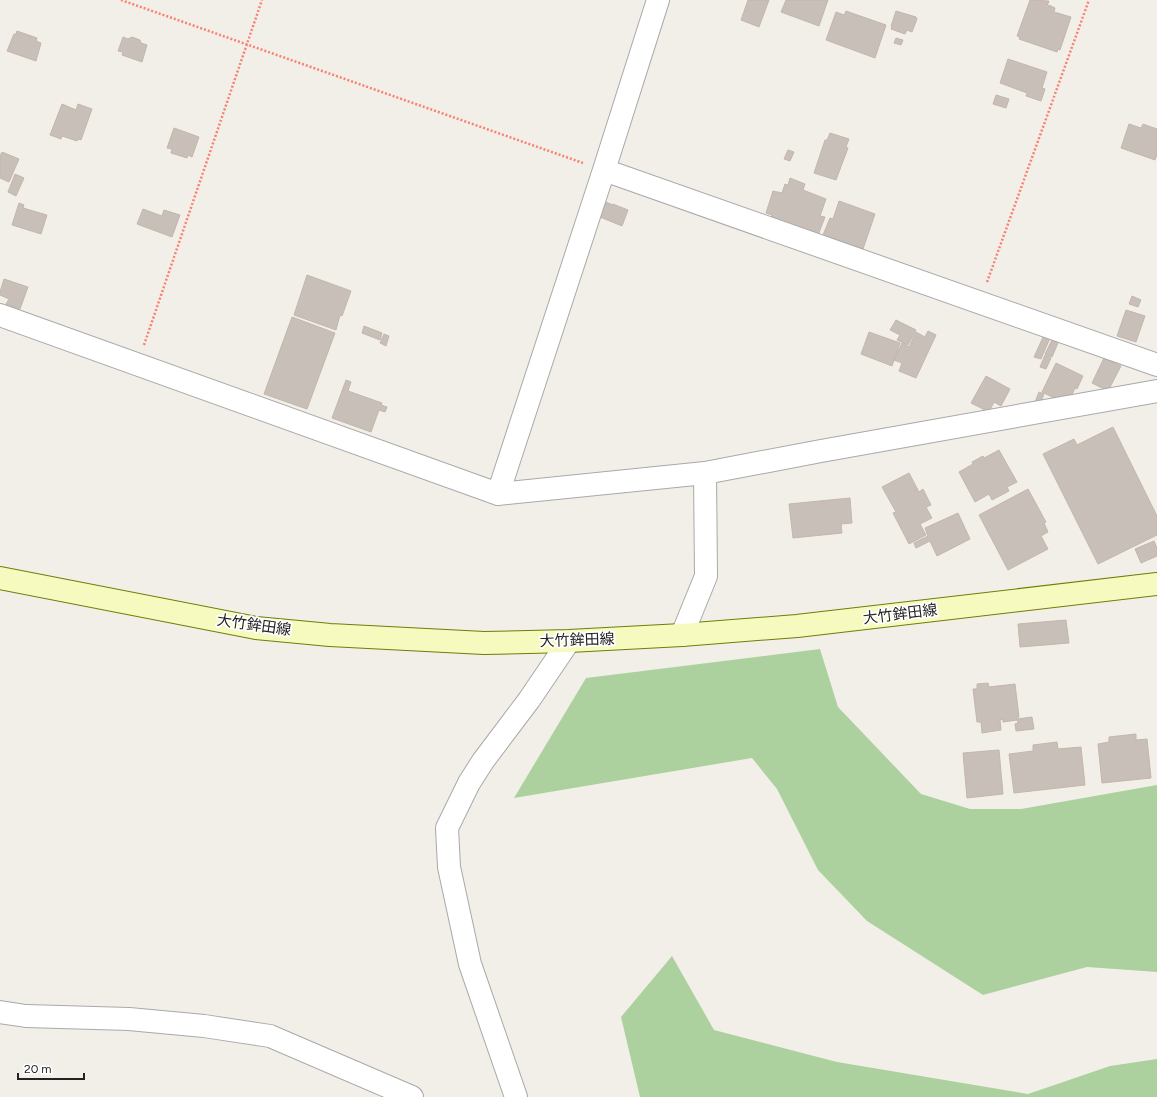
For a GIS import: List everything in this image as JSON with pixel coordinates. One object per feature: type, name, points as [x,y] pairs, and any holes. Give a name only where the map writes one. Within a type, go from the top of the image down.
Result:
[{"type":"main road","name":"大竹鉾田線","points":[[0,578],[256,628],[330,635],[476,642],[569,641],[682,636],[797,626],[1157,584]]},
{"type":"street","points":[[498,494],[658,0]]},
{"type":"street","points":[[604,170],[1157,366]]},
{"type":"street","points":[[0,315],[498,494],[705,473],[1157,391]]},
{"type":"street","points":[[682,636],[706,576],[705,473]]},
{"type":"street","points":[[516,1097],[470,964],[449,867],[447,828],[469,783],[483,761],[529,700],[569,641]]},
{"type":"street","points":[[0,1012],[26,1016],[130,1019],[204,1026],[270,1036],[412,1097]]},
{"type":"path","points":[[121,0],[604,170]]},
{"type":"path","points":[[137,364],[262,0]]},
{"type":"path","points":[[980,303],[1089,0]]},
{"type":"green space","points":[[820,649],[838,707],[921,794],[970,809],[1021,809],[1157,785],[1157,972],[1087,967],[983,995],[867,921],[818,870],[777,789],[752,758],[514,798],[586,678]]},
{"type":"green space","points":[[672,956],[714,1030],[837,1062],[1028,1094],[1110,1066],[1157,1059],[1157,1097],[640,1097],[621,1017]]},
{"type":"building","points":[[748,0],[769,0],[759,27],[741,20]]},
{"type":"building","points":[[786,0],[828,0],[819,26],[781,12]]},
{"type":"building","points":[[1030,0],[1049,1],[1046,9],[1049,5],[1055,8],[1054,12],[1071,17],[1060,50],[1058,49],[1057,52],[1019,39],[1020,37],[1017,36]]},
{"type":"building","points":[[846,11],[886,25],[875,58],[826,40],[836,12],[844,15]]},
{"type":"building","points":[[896,11],[916,17],[917,19],[912,32],[907,30],[905,34],[891,29]]},
{"type":"building","points":[[17,31],[37,38],[36,41],[41,43],[36,61],[7,51],[14,34],[16,34]]},
{"type":"building","points":[[123,37],[128,39],[132,37],[147,45],[142,62],[122,55],[123,52],[118,51]]},
{"type":"building","points":[[896,38],[903,40],[901,45],[894,43]]},
{"type":"building","points":[[1008,59],[1047,72],[1042,88],[1045,89],[1041,101],[1026,96],[1027,93],[1000,83]]},
{"type":"building","points":[[996,95],[1009,99],[1006,108],[993,104]]},
{"type":"building","points":[[62,104],[76,110],[78,104],[92,109],[81,140],[78,139],[77,141],[62,136],[61,139],[50,135]]},
{"type":"building","points":[[1129,124],[1141,128],[1143,124],[1157,129],[1157,155],[1155,160],[1121,148]]},
{"type":"building","points":[[174,128],[199,137],[192,157],[188,155],[187,158],[171,153],[172,149],[167,148]]},
{"type":"building","points":[[830,133],[849,139],[846,147],[848,148],[836,180],[814,173],[825,140],[827,140]]},
{"type":"building","points":[[788,150],[794,152],[790,161],[784,159]]},
{"type":"building","points":[[2,152],[19,159],[9,182],[0,178],[0,156]]},
{"type":"building","points":[[15,174],[24,178],[16,196],[8,192]]},
{"type":"building","points":[[790,178],[805,184],[803,190],[826,199],[820,216],[825,217],[817,238],[770,221],[772,215],[766,213],[773,191],[782,193],[785,184],[788,185]]},
{"type":"building","points":[[839,201],[875,214],[863,249],[823,235],[830,218],[833,219]]},
{"type":"building","points":[[606,202],[628,210],[622,226],[600,217]]},
{"type":"building","points":[[19,203],[24,205],[23,208],[47,215],[41,234],[12,225]]},
{"type":"building","points":[[143,209],[162,216],[164,210],[180,215],[172,237],[137,224]]},
{"type":"building","points":[[307,275],[351,291],[342,316],[340,315],[336,330],[294,315]]},
{"type":"building","points":[[4,279],[28,287],[20,309],[6,304],[9,299],[0,295]]},
{"type":"building","points":[[1132,296],[1141,300],[1138,307],[1129,304]]},
{"type":"building","points":[[1126,310],[1145,316],[1136,342],[1117,336]]},
{"type":"building","points":[[292,317],[335,333],[307,409],[264,394]]},
{"type":"building","points":[[896,320],[916,330],[908,345],[897,340],[900,335],[890,330]]},
{"type":"building","points":[[364,326],[382,333],[380,340],[362,333]]},
{"type":"building","points":[[928,331],[936,335],[916,378],[899,371],[902,363],[894,360],[902,343],[909,347],[916,332],[925,337]]},
{"type":"building","points":[[869,332],[900,343],[892,366],[861,354]]},
{"type":"building","points":[[384,334],[389,336],[386,346],[380,343]]},
{"type":"building","points":[[1044,335],[1050,338],[1041,359],[1034,357]]},
{"type":"building","points":[[1052,340],[1058,343],[1052,357],[1045,354]]},
{"type":"building","points":[[1045,355],[1051,358],[1046,369],[1040,367]]},
{"type":"building","points":[[1104,358],[1121,366],[1108,391],[1092,383]]},
{"type":"building","points":[[1056,363],[1083,376],[1070,399],[1061,395],[1058,400],[1042,392]]},
{"type":"building","points":[[986,376],[1010,389],[1001,406],[994,402],[989,412],[971,403]]},
{"type":"building","points":[[346,380],[351,382],[348,391],[382,403],[381,405],[387,407],[385,412],[379,410],[371,432],[332,418]]},
{"type":"building","points":[[1039,392],[1044,394],[1040,404],[1035,402]]},
{"type":"building","points":[[1113,427],[1157,516],[1157,535],[1098,564],[1043,454],[1074,439],[1077,445]]},
{"type":"building","points":[[999,450],[1017,482],[1007,487],[1009,491],[992,500],[989,494],[975,502],[959,472],[973,464],[972,462],[983,456],[984,458]]},
{"type":"building","points":[[909,473],[919,492],[923,489],[931,505],[926,507],[932,518],[920,524],[926,535],[909,544],[893,513],[896,512],[882,487]]},
{"type":"building","points":[[1028,489],[1046,522],[1044,523],[1048,532],[1041,536],[1048,549],[1008,570],[979,515]]},
{"type":"building","points":[[850,498],[852,523],[841,524],[842,533],[793,538],[789,504]]},
{"type":"building","points":[[958,513],[970,539],[937,556],[930,541],[916,548],[914,543],[928,536],[925,528]]},
{"type":"building","points":[[1154,541],[1157,548],[1157,556],[1141,563],[1135,549]]},
{"type":"building","points":[[1066,620],[1069,643],[1020,647],[1018,624]]},
{"type":"building","points":[[988,683],[989,687],[1015,684],[1019,717],[1016,718],[1017,720],[1003,722],[1003,719],[1000,720],[1001,730],[982,733],[981,722],[977,722],[973,689],[977,689],[977,684]]},
{"type":"building","points":[[1032,717],[1034,729],[1016,731],[1015,724],[1018,723],[1017,719]]},
{"type":"building","points":[[1136,734],[1136,740],[1147,739],[1151,778],[1102,783],[1098,744],[1109,742],[1109,737]]},
{"type":"building","points":[[1057,742],[1058,749],[1081,747],[1085,785],[1014,793],[1009,754],[1033,751],[1033,745]]},
{"type":"building","points":[[999,750],[1003,794],[967,798],[963,753]]}]
